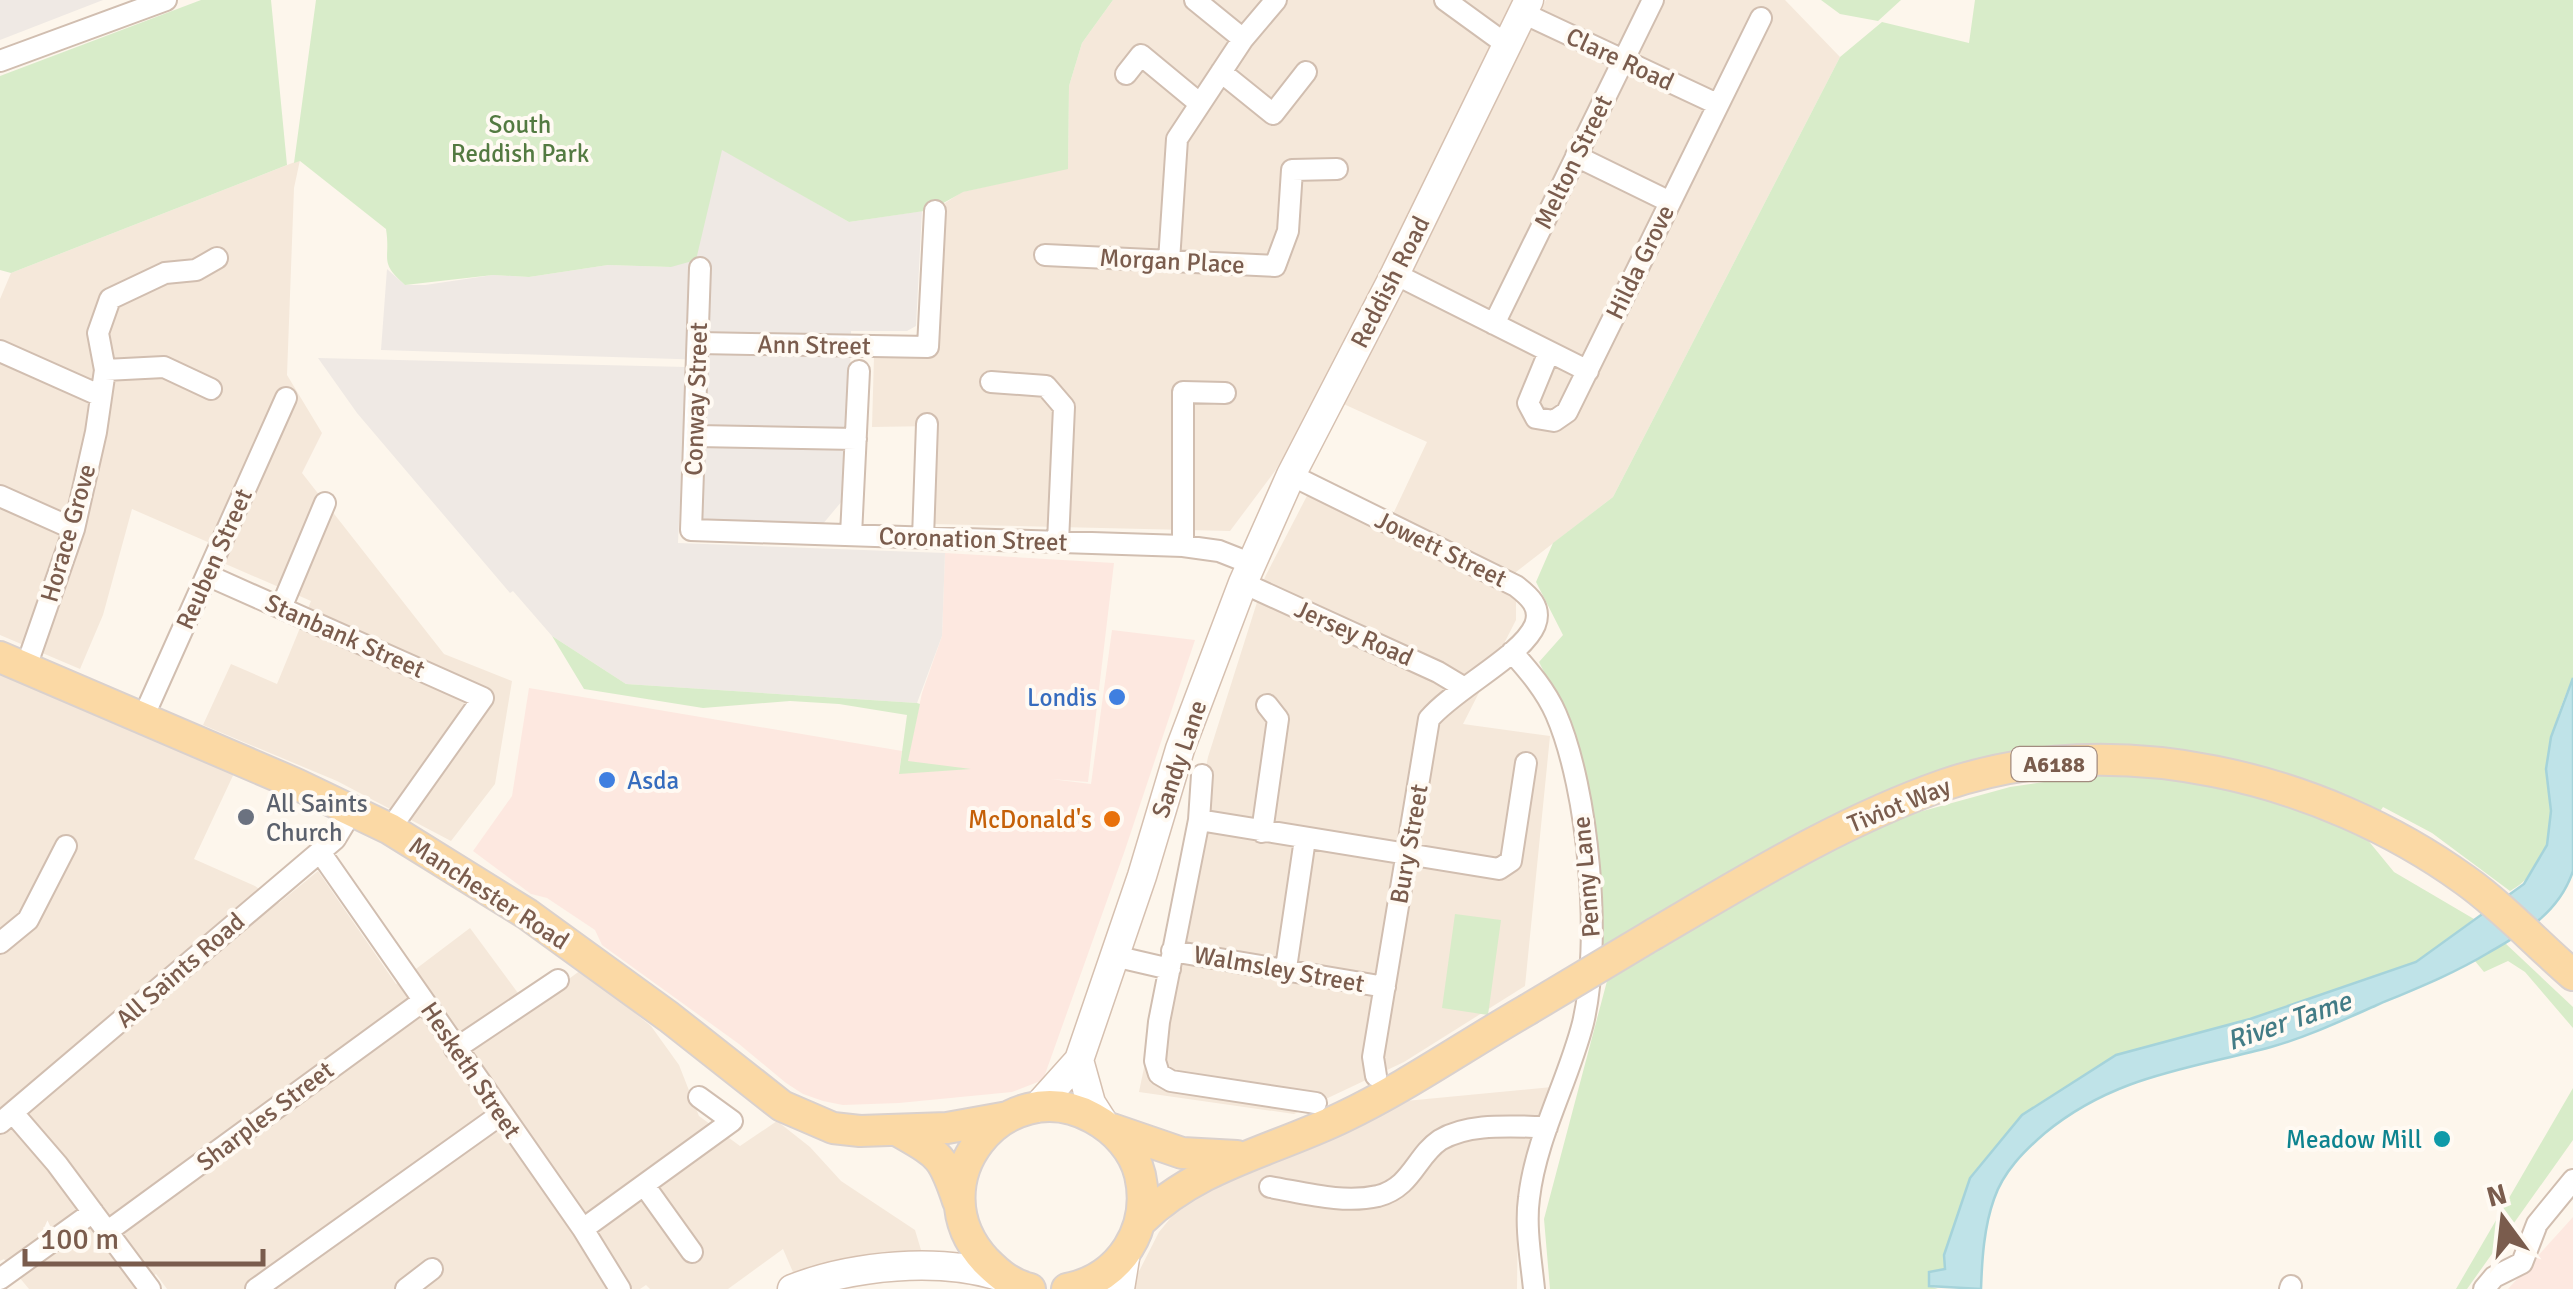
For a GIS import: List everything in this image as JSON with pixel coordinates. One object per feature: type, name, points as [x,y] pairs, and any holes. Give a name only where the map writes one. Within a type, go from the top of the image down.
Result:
[{"type":"main road","name":"Reddish Road","points":[[1248,574],[1291,475],[1526,6]]},
{"type":"main road","name":"Sandy Lane","points":[[1022,1113],[1079,1060],[1142,876],[1180,749],[1248,574]]},
{"type":"main road","name":"Manchester Road","points":[[13,662],[296,784],[390,829],[527,914],[669,1017],[782,1106],[841,1130],[900,1132],[982,1124],[1062,1108],[1087,1114],[1108,1126]]},
{"type":"main road","name":"Tiviot Way","points":[[1141,1222],[1176,1191],[1199,1177],[1343,1117],[1788,856],[1876,811],[1948,784],[2012,768],[2088,760],[2165,764],[2246,778],[2324,802],[2424,853],[2467,881],[2573,975]]},
{"type":"main road","points":[[1067,1289],[1083,1286],[1107,1272],[1126,1252],[1141,1222],[1143,1196],[1139,1170],[1084,1085],[1079,1060]]},
{"type":"main road","points":[[922,1266],[954,1239],[962,1176],[971,1152],[987,1132],[1022,1113]]},
{"type":"main road","name":"Tiviot Way","points":[[1108,1126],[1148,1144],[1182,1153],[1247,1156]]},
{"type":"main road","points":[[900,1132],[937,1153],[949,1173],[969,1242],[1002,1277]]},
{"type":"main road","points":[[1120,1289],[1126,1252]]},
{"type":"main road","points":[[792,1289],[837,1276],[922,1266],[969,1267],[1030,1289]]},
{"type":"street","points":[[0,61],[119,9],[166,0]]},
{"type":"street","points":[[1196,0],[1244,39]]},
{"type":"street","points":[[1169,261],[1177,139],[1198,103],[1276,0]]},
{"type":"street","points":[[1445,0],[1507,45]]},
{"type":"street","name":"Melton Street","points":[[1494,324],[1653,0]]},
{"type":"street","name":"Clare Road","points":[[1526,6],[1623,60],[1717,104]]},
{"type":"street","name":"Hilda Grove","points":[[1549,352],[1528,402],[1536,418],[1554,421],[1567,412],[1761,18]]},
{"type":"street","points":[[1126,74],[1141,55],[1198,103]]},
{"type":"street","points":[[1222,72],[1273,114],[1306,72]]},
{"type":"street","points":[[1576,156],[1670,202]]},
{"type":"street","name":"Morgan Place","points":[[1045,255],[1275,266],[1288,232],[1292,170],[1337,169]]},
{"type":"street","name":"Ann Street","points":[[698,343],[928,347],[935,211]]},
{"type":"street","name":"Horace Grove","points":[[13,662],[74,529],[96,432],[105,370],[98,333],[110,299],[165,273],[196,270],[217,258]]},
{"type":"street","name":"Conway Street","points":[[691,530],[700,268]]},
{"type":"street","points":[[1395,274],[1588,371]]},
{"type":"street","points":[[0,351],[100,396]]},
{"type":"street","points":[[105,370],[164,367],[211,390]]},
{"type":"street","points":[[851,535],[859,371]]},
{"type":"street","points":[[990,382],[1046,386],[1064,408],[1058,542]]},
{"type":"street","points":[[1184,546],[1183,392],[1225,393]]},
{"type":"street","name":"Reuben Street","points":[[142,720],[286,398]]},
{"type":"street","points":[[923,538],[927,424]]},
{"type":"street","points":[[697,436],[856,439]]},
{"type":"street","name":"Jowett Street","points":[[1291,475],[1516,586],[1530,597],[1537,612],[1535,627],[1512,652]]},
{"type":"street","points":[[0,496],[74,529]]},
{"type":"street","points":[[281,608],[325,503]]},
{"type":"street","name":"Coronation Street","points":[[691,530],[1184,546],[1219,551],[1248,574]]},
{"type":"street","name":"Jersey Road","points":[[1248,574],[1463,687]]},
{"type":"street","name":"Stanbank Street","points":[[207,575],[483,698],[390,829]]},
{"type":"street","name":"Bury Street","points":[[1376,1076],[1373,1057],[1429,719],[1463,687],[1512,652]]},
{"type":"street","name":"Penny Lane","points":[[1512,652],[1544,692],[1565,742],[1582,817],[1594,935],[1584,1020],[1528,1199],[1534,1289]]},
{"type":"street","points":[[1262,832],[1278,719],[1267,704]]},
{"type":"street","points":[[1200,820],[1499,869],[1510,861],[1526,763]]},
{"type":"street","name":"Sandy Lane","points":[[1202,775],[1200,820],[1155,1061],[1158,1074],[1171,1081],[1316,1103]]},
{"type":"street","name":"All Saints Road","points":[[6,1118],[320,852],[340,833],[352,811]]},
{"type":"street","points":[[1286,968],[1306,839]]},
{"type":"street","points":[[0,943],[28,920],[66,846]]},
{"type":"street","name":"Hesketh Street","points":[[320,852],[620,1289]]},
{"type":"street","points":[[1114,956],[1171,960]]},
{"type":"street","name":"Walmsley Street","points":[[1171,960],[1286,968],[1385,987]]},
{"type":"street","points":[[456,1049],[558,980]]},
{"type":"street","name":"Sharples Street","points":[[108,1231],[423,1001]]},
{"type":"street","points":[[582,1229],[644,1184],[738,1126],[699,1096]]},
{"type":"street","points":[[256,1289],[500,1115]]},
{"type":"street","points":[[6,1118],[93,1212],[150,1289]]},
{"type":"street","points":[[1270,1188],[1349,1200],[1382,1195],[1409,1179],[1438,1142],[1460,1132],[1499,1126],[1548,1127]]},
{"type":"street","points":[[2484,1289],[2494,1278],[2522,1263],[2537,1224],[2573,1180]]},
{"type":"street","points":[[644,1184],[692,1252]]},
{"type":"street","points":[[0,1280],[93,1212]]},
{"type":"shaded area","points":[[0,0],[103,0],[0,40]]},
{"type":"shaded area","points":[[1113,0],[1520,0],[1321,398],[1275,471],[1230,531],[931,524],[934,426],[872,427],[874,356],[935,356],[942,205],[962,192],[1068,168],[1069,86],[1082,43]]},
{"type":"shaded area","points":[[1546,0],[1785,0],[1840,57],[1613,497],[1516,572],[1516,620],[1463,724],[1550,736],[1525,986],[1404,1062],[1294,1114],[1139,1092],[1208,757],[1265,577],[1310,490],[1385,531],[1427,442],[1337,401]]},
{"type":"shaded area","points":[[722,149],[849,222],[922,211],[916,326],[907,331],[851,331],[849,426],[842,501],[822,525],[698,522],[709,360],[381,350],[387,269],[405,285],[425,285],[493,275],[529,277],[608,265],[671,267]]},
{"type":"shaded area","points":[[300,160],[294,188],[287,375],[322,433],[302,473],[444,654],[512,681],[495,784],[451,841],[337,781],[203,725],[231,664],[277,684],[311,601],[221,562],[226,550],[132,509],[103,615],[80,669],[0,635],[0,299],[11,273]]},
{"type":"shaded area","points":[[318,358],[686,367],[678,543],[945,553],[942,636],[917,703],[626,684],[552,636],[513,591],[510,593],[357,413]]},
{"type":"shaded area","points":[[945,553],[1114,563],[1088,782],[1051,779],[1091,784],[1112,630],[1195,640],[1043,1080],[1012,1092],[899,1103],[843,1105],[823,1101],[786,1083],[602,945],[595,930],[547,898],[531,894],[473,851],[512,796],[529,688],[902,751],[899,773],[962,769],[907,762],[922,693],[942,636]]},
{"type":"shaded area","points":[[0,672],[237,767],[194,859],[255,886],[279,903],[318,871],[396,984],[470,928],[529,1008],[581,970],[651,1026],[679,1065],[699,1116],[740,1146],[777,1121],[810,1147],[841,1181],[915,1230],[921,1250],[796,1279],[783,1249],[728,1289],[650,1289],[646,1285],[640,1289],[167,1289],[156,1274],[136,1289],[29,1289],[4,1259],[0,1261]]},
{"type":"shaded area","points":[[1552,1087],[1518,1205],[1517,1289],[1130,1289],[1159,1232],[1188,1197],[1395,1102]]},
{"type":"shaded area","points":[[2573,1217],[2573,1289],[2508,1289]]},
{"type":"green space","points":[[201,0],[271,0],[287,165],[11,273],[0,270],[0,76]]},
{"type":"green space","name":"South Reddish Park","points":[[316,0],[1113,0],[1082,43],[1069,86],[1068,169],[963,192],[931,210],[849,222],[722,150],[696,260],[671,267],[608,265],[529,277],[493,275],[405,285],[388,265],[386,229],[300,161],[294,163]]},
{"type":"green space","points":[[1821,0],[1901,0],[1878,21],[1840,14]]},
{"type":"green space","points":[[1975,0],[2573,0],[2573,678],[2547,759],[2550,822],[2546,845],[2529,876],[2510,891],[2432,833],[2383,807],[2379,813],[2362,803],[2039,753],[1603,952],[1602,884],[1576,736],[1539,662],[1563,635],[1536,582],[1553,543],[1613,497],[1840,57],[1882,22],[1969,43]]},
{"type":"green space","points":[[552,636],[626,684],[917,703],[920,704],[908,761],[971,769],[899,774],[907,715],[790,701],[703,708],[584,689]]},
{"type":"green space","points":[[2100,774],[2170,774],[2300,807],[2362,833],[2394,872],[2474,919],[2416,962],[2250,1019],[2116,1055],[2022,1115],[1970,1178],[1946,1270],[1929,1286],[1938,1289],[1550,1289],[1544,1219],[1607,981],[1750,894],[1890,820],[2010,787]]},
{"type":"green space","points":[[1455,914],[1501,920],[1488,1015],[1442,1008]]},
{"type":"green space","points":[[2505,943],[2573,1007],[2573,1028],[2525,972],[2508,961],[2484,972],[2475,961]]},
{"type":"green space","points":[[2573,1088],[2573,1140],[2467,1289],[2456,1289]]},
{"type":"water","name":"River Tame","points":[[2573,678],[2573,871],[2550,910],[2515,937],[2461,968],[2325,1028],[2271,1047],[2153,1077],[2071,1114],[2022,1155],[1998,1189],[1986,1232],[1981,1289],[1929,1286],[1929,1272],[1945,1269],[1944,1255],[1970,1178],[2022,1115],[2116,1055],[2250,1019],[2416,962],[2524,884],[2547,845],[2551,811],[2546,769],[2551,737]]},
{"type":"place","name":"Londis","points":[[1117,697]]},
{"type":"place","name":"Asda","points":[[607,780]]},
{"type":"place","name":"All Saints Church","points":[[246,817]]},
{"type":"place","name":"McDonald's","points":[[1112,819]]},
{"type":"place","name":"Meadow Mill","points":[[2442,1139]]}]
